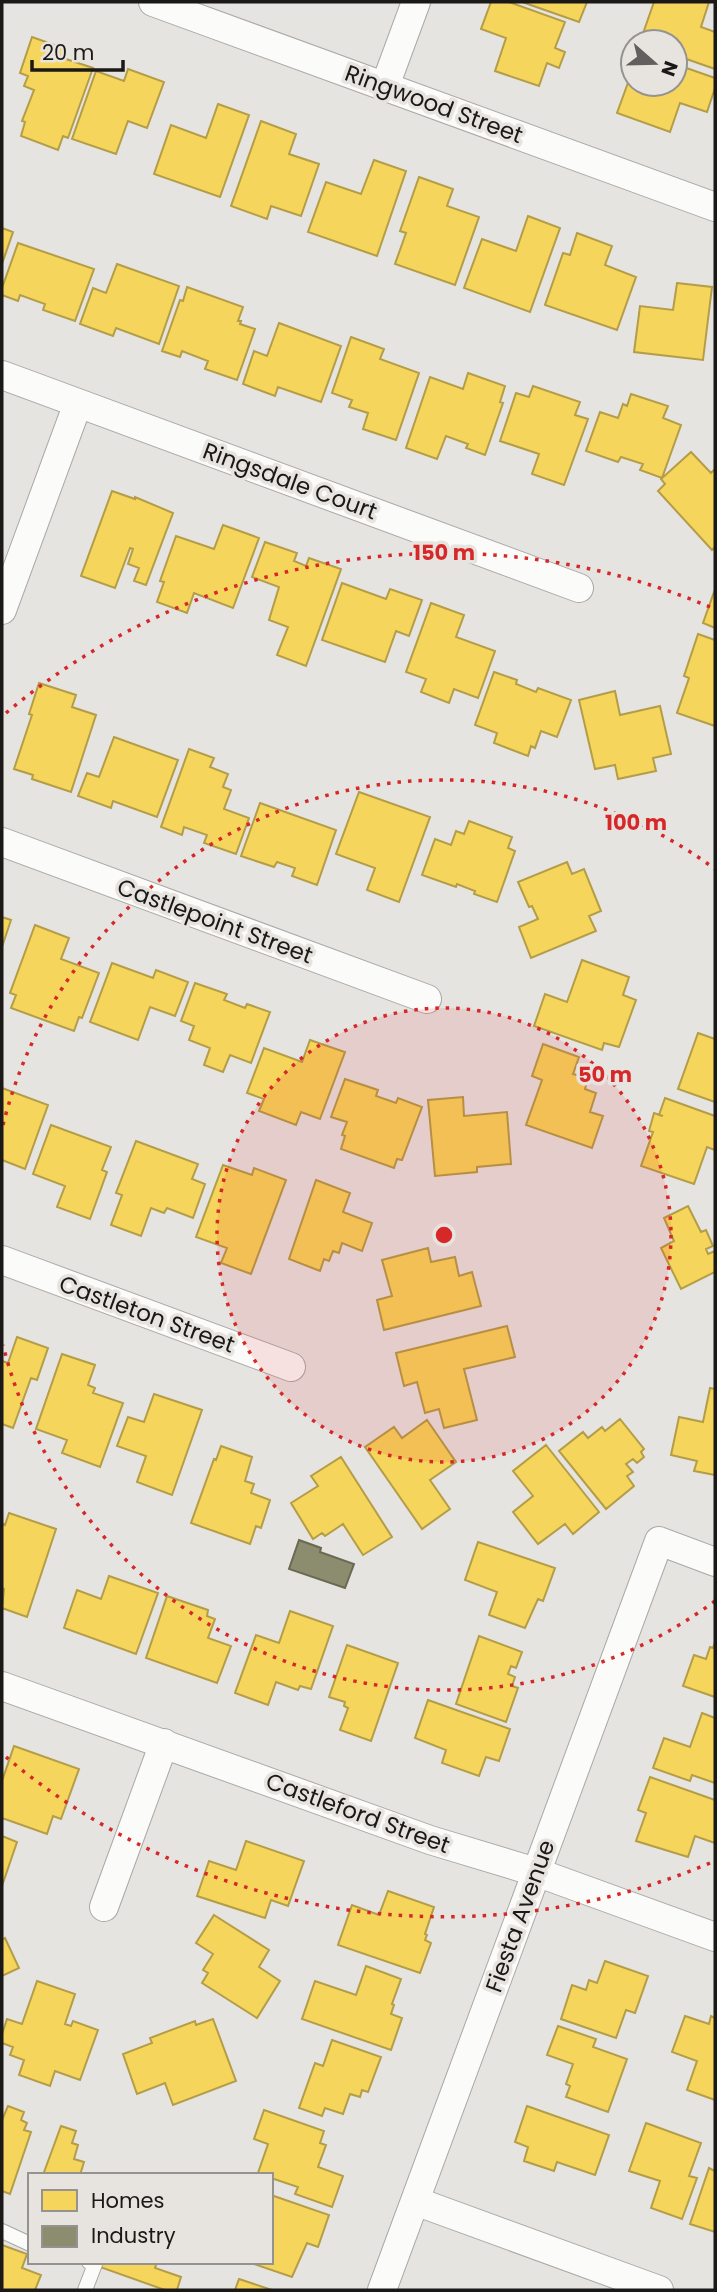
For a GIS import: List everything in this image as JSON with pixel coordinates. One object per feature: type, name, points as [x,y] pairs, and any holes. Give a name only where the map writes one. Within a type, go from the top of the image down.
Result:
[{"type":"street","name":"Ringwood Street","points":[[152,2],[715,207]]},
{"type":"street","points":[[385,86],[416,2]]},
{"type":"street","name":"Ringsdale Court","points":[[2,375],[579,588]]},
{"type":"street","points":[[2,610],[78,403]]},
{"type":"street","name":"Castlepoint Street","points":[[2,842],[427,999]]},
{"type":"street","name":"Castleton Street","points":[[2,1260],[291,1367]]},
{"type":"street","name":"Fiesta Avenue","points":[[382,2290],[659,1541],[715,1562]]},
{"type":"street","name":"Castleford Street","points":[[2,1686],[430,1840],[536,1872],[715,1937]]},
{"type":"street","points":[[104,1907],[164,1743]]},
{"type":"street","points":[[415,2201],[659,2290]]},
{"type":"lane","points":[[2,2231],[28,2243]]},
{"type":"lane","points":[[85,2290],[95,2264]]},
{"type":"building: Homes","points":[[491,2],[509,2],[565,22],[555,48],[565,52],[559,68],[547,63],[539,86],[495,71],[506,38],[481,29]]},
{"type":"building: Homes","points":[[522,2],[587,2],[579,22]]},
{"type":"building: Homes","points":[[654,2],[709,2],[701,27],[715,32],[715,69],[689,60],[689,28],[645,28]]},
{"type":"building: Homes","points":[[32,37],[66,49],[63,58],[93,68],[68,138],[63,136],[58,150],[21,136],[25,122],[22,121],[34,90],[24,86],[28,76],[20,73]]},
{"type":"building: Homes","points":[[128,69],[164,82],[147,128],[128,121],[116,154],[72,139],[96,71],[124,81]]},
{"type":"building: Homes","points":[[689,69],[715,78],[715,88],[707,112],[680,103],[670,132],[617,113],[622,98],[689,98]]},
{"type":"building: Homes","points":[[218,104],[249,115],[220,197],[154,174],[171,125],[206,138]]},
{"type":"building: Homes","points":[[261,121],[296,134],[289,154],[319,164],[301,216],[271,206],[267,219],[231,206]]},
{"type":"building: Homes","points":[[374,160],[406,171],[377,256],[308,232],[326,182],[361,194]]},
{"type":"building: Homes","points":[[419,177],[453,189],[447,206],[479,217],[455,285],[395,264],[406,233],[400,231]]},
{"type":"building: Homes","points":[[528,216],[560,228],[530,312],[464,288],[482,239],[516,251]]},
{"type":"building: Homes","points":[[2,228],[13,232],[2,264]]},
{"type":"building: Homes","points":[[577,233],[612,246],[605,265],[636,277],[617,330],[545,305],[563,253],[570,255]]},
{"type":"building: Homes","points":[[18,243],[94,269],[75,321],[43,310],[45,304],[20,295],[18,301],[2,295]]},
{"type":"building: Homes","points":[[117,264],[179,286],[159,344],[116,328],[113,336],[80,324],[93,288],[106,293]]},
{"type":"building: Homes","points":[[677,283],[712,287],[703,360],[634,352],[640,306],[673,310]]},
{"type":"building: Homes","points":[[187,287],[243,307],[238,321],[255,329],[237,380],[205,369],[208,361],[182,351],[180,357],[162,351]]},
{"type":"building: Homes","points":[[279,323],[341,346],[321,402],[278,387],[275,396],[243,384],[254,351],[267,356]]},
{"type":"building: Homes","points":[[351,337],[384,349],[380,359],[419,373],[396,440],[363,429],[368,413],[349,407],[352,400],[332,393]]},
{"type":"building: Homes","points":[[468,373],[505,386],[500,402],[503,403],[485,455],[466,448],[468,444],[446,436],[437,459],[406,448],[430,377],[463,389]]},
{"type":"building: Homes","points":[[533,386],[580,402],[575,415],[588,419],[564,485],[532,474],[539,454],[500,441],[516,393],[529,397]]},
{"type":"building: Homes","points":[[631,394],[668,406],[663,418],[681,425],[662,478],[640,470],[643,464],[621,457],[618,462],[586,451],[600,412],[618,418],[623,404],[627,406]]},
{"type":"building: Homes","points":[[691,452],[711,473],[715,469],[715,547],[712,550],[658,491],[665,484],[661,479]]},
{"type":"building: Homes","points":[[112,491],[135,497],[173,513],[146,585],[134,581],[139,568],[128,564],[133,549],[130,548],[115,588],[81,576]]},
{"type":"building: Homes","points":[[223,525],[259,538],[233,608],[194,593],[187,613],[157,602],[164,582],[160,581],[176,536],[214,549]]},
{"type":"building: Homes","points":[[265,542],[297,553],[294,561],[306,566],[309,558],[341,569],[306,666],[277,655],[288,627],[269,620],[279,587],[252,577]]},
{"type":"building: Homes","points":[[342,583],[386,599],[390,589],[422,600],[409,636],[396,631],[385,662],[322,640]]},
{"type":"building: Homes","points":[[715,593],[715,628],[703,623]]},
{"type":"building: Homes","points":[[431,603],[464,615],[456,637],[495,651],[478,698],[454,689],[449,703],[421,692],[426,679],[406,672]]},
{"type":"building: Homes","points":[[698,634],[715,640],[715,726],[677,713],[689,678],[684,676]]},
{"type":"building: Homes","points":[[494,672],[517,680],[516,684],[536,692],[538,688],[571,700],[557,737],[541,731],[535,748],[531,746],[528,756],[494,743],[497,733],[475,725]]},
{"type":"building: Homes","points":[[39,683],[76,695],[72,707],[96,715],[71,792],[32,779],[33,775],[14,769],[32,715],[29,714]]},
{"type":"building: Homes","points":[[615,691],[620,715],[660,706],[671,754],[653,758],[656,771],[618,779],[615,765],[595,769],[579,700]]},
{"type":"building: Homes","points":[[114,737],[178,760],[157,817],[113,801],[111,808],[78,796],[87,773],[99,777]]},
{"type":"building: Homes","points":[[189,749],[214,758],[210,767],[228,774],[223,787],[231,790],[224,809],[249,818],[236,854],[204,843],[207,835],[184,827],[182,835],[161,827]]},
{"type":"building: Homes","points":[[359,792],[430,817],[399,902],[367,890],[375,868],[336,854]]},
{"type":"building: Homes","points":[[260,803],[336,830],[317,885],[292,876],[295,868],[277,862],[274,867],[241,856]]},
{"type":"building: Homes","points":[[469,821],[512,837],[508,848],[515,851],[497,902],[474,894],[475,891],[457,884],[456,887],[422,875],[435,839],[451,845],[456,831],[464,834]]},
{"type":"building: Homes","points":[[567,862],[572,874],[584,869],[601,911],[589,916],[596,931],[531,958],[519,927],[538,919],[532,906],[529,907],[518,882]]},
{"type":"building: Homes","points":[[2,917],[11,920],[2,947]]},
{"type":"building: Homes","points":[[35,925],[69,938],[61,959],[99,973],[82,1018],[79,1017],[74,1031],[11,1008],[16,995],[10,993]]},
{"type":"building: Homes","points":[[582,960],[629,977],[623,995],[636,1000],[619,1047],[604,1043],[602,1050],[534,1026],[545,994],[567,1002]]},
{"type":"building: Homes","points":[[112,963],[153,978],[156,970],[188,982],[175,1016],[150,1007],[138,1040],[90,1022]]},
{"type":"building: Homes","points":[[195,983],[227,994],[224,1000],[245,1008],[247,1004],[270,1012],[251,1063],[230,1055],[223,1072],[204,1065],[210,1048],[189,1040],[194,1026],[181,1021]]},
{"type":"building: Homes","points":[[698,1033],[715,1039],[715,1102],[678,1089]]},
{"type":"building: Homes","points":[[310,1040],[345,1052],[320,1119],[301,1112],[296,1125],[259,1111],[264,1099],[247,1093],[264,1048],[302,1062]]},
{"type":"building: Homes","points":[[543,1044],[579,1057],[573,1074],[588,1078],[585,1089],[596,1093],[590,1112],[603,1116],[592,1148],[526,1125],[542,1080],[532,1076]]},
{"type":"building: Homes","points":[[345,1079],[378,1090],[376,1096],[396,1103],[398,1098],[422,1107],[402,1160],[397,1159],[394,1168],[341,1149],[347,1122],[331,1117]]},
{"type":"building: Homes","points":[[2,1088],[48,1105],[25,1169],[2,1160]]},
{"type":"building: Homes","points":[[463,1097],[464,1116],[507,1112],[511,1164],[477,1167],[477,1172],[435,1176],[428,1100]]},
{"type":"building: Homes","points":[[665,1098],[715,1116],[715,1150],[707,1147],[694,1184],[641,1166],[653,1132],[649,1131],[654,1113],[659,1115]]},
{"type":"building: Homes","points":[[51,1125],[111,1147],[102,1170],[107,1172],[90,1219],[57,1207],[65,1186],[33,1174]]},
{"type":"building: Homes","points":[[136,1141],[198,1164],[192,1179],[205,1184],[193,1218],[167,1208],[164,1213],[151,1208],[141,1236],[111,1225],[122,1195],[116,1193]]},
{"type":"building: Homes","points":[[223,1165],[252,1175],[254,1168],[286,1180],[251,1274],[221,1263],[227,1248],[196,1237]]},
{"type":"building: Homes","points":[[316,1180],[350,1193],[343,1212],[372,1223],[362,1251],[342,1243],[339,1253],[333,1251],[329,1261],[324,1259],[320,1271],[289,1259]]},
{"type":"building: Homes","points":[[688,1206],[701,1232],[706,1230],[713,1246],[706,1249],[708,1254],[715,1251],[715,1272],[681,1289],[661,1248],[674,1241],[664,1218]]},
{"type":"building: Homes","points":[[428,1248],[431,1262],[455,1257],[459,1276],[472,1272],[481,1306],[384,1330],[377,1300],[392,1296],[382,1260]]},
{"type":"building: Homes","points":[[507,1326],[515,1357],[464,1369],[477,1420],[444,1428],[439,1409],[425,1413],[417,1382],[404,1386],[396,1353]]},
{"type":"building: Homes","points":[[17,1337],[48,1348],[37,1380],[31,1378],[13,1428],[2,1424],[2,1361],[8,1363]]},
{"type":"building: Homes","points":[[62,1354],[95,1365],[88,1385],[95,1388],[93,1393],[123,1403],[100,1467],[62,1453],[67,1440],[36,1429]]},
{"type":"building: Homes","points":[[710,1388],[715,1389],[715,1475],[694,1471],[697,1461],[671,1455],[679,1417],[703,1422]]},
{"type":"building: Homes","points":[[154,1394],[202,1410],[172,1495],[137,1482],[146,1456],[117,1446],[128,1417],[144,1422]]},
{"type":"building: Homes","points":[[620,1419],[644,1449],[641,1452],[644,1457],[637,1463],[633,1459],[626,1464],[633,1472],[627,1476],[634,1486],[606,1509],[559,1451],[583,1432],[588,1438],[602,1427],[605,1431]]},
{"type":"building: Homes","points":[[427,1420],[456,1462],[430,1480],[450,1509],[422,1529],[365,1447],[394,1427],[402,1438]]},
{"type":"building: Homes","points":[[546,1445],[599,1512],[573,1534],[565,1524],[538,1544],[513,1512],[533,1496],[513,1471]]},
{"type":"building: Homes","points":[[221,1446],[252,1457],[245,1481],[254,1484],[251,1493],[270,1500],[261,1528],[256,1526],[250,1544],[191,1523]]},
{"type":"building: Homes","points":[[341,1457],[392,1537],[363,1555],[343,1524],[325,1536],[322,1533],[313,1539],[291,1503],[318,1486],[311,1476]]},
{"type":"building: Homes","points":[[9,1513],[56,1529],[27,1617],[2,1608],[2,1527]]},
{"type":"building: Homes","points":[[478,1542],[555,1568],[543,1601],[538,1599],[525,1628],[489,1615],[497,1592],[465,1580]]},
{"type":"building: Homes","points":[[109,1576],[158,1593],[136,1654],[64,1628],[77,1590],[101,1599]]},
{"type":"building: Homes","points":[[167,1596],[208,1610],[207,1616],[215,1619],[208,1638],[231,1646],[217,1683],[146,1658]]},
{"type":"building: Homes","points":[[290,1611],[333,1626],[311,1689],[300,1686],[298,1690],[276,1682],[268,1705],[235,1693],[256,1635],[279,1643]]},
{"type":"building: Homes","points":[[479,1636],[522,1652],[516,1668],[511,1666],[508,1674],[515,1677],[512,1686],[518,1688],[506,1722],[456,1704]]},
{"type":"building: Homes","points":[[715,1642],[715,1697],[683,1686],[694,1655],[706,1659]]},
{"type":"building: Homes","points":[[347,1645],[398,1663],[371,1741],[340,1730],[348,1708],[344,1706],[345,1702],[329,1697]]},
{"type":"building: Homes","points":[[428,1700],[510,1729],[499,1761],[486,1757],[479,1776],[442,1763],[446,1750],[415,1738]]},
{"type":"building: Homes","points":[[702,1713],[715,1718],[715,1783],[692,1775],[690,1781],[653,1768],[664,1738],[690,1747]]},
{"type":"building: Homes","points":[[14,1746],[79,1769],[61,1819],[53,1816],[47,1834],[2,1818],[2,1781]]},
{"type":"building: Homes","points":[[650,1777],[715,1800],[715,1843],[695,1836],[688,1857],[636,1841],[646,1813],[638,1810]]},
{"type":"building: Homes","points":[[2,1836],[17,1842],[2,1886]]},
{"type":"building: Homes","points":[[246,1841],[304,1861],[288,1906],[271,1900],[265,1918],[197,1896],[209,1861],[236,1870]]},
{"type":"building: Homes","points":[[388,1891],[434,1907],[425,1934],[425,1940],[431,1943],[420,1973],[338,1945],[352,1905],[379,1915]]},
{"type":"building: Homes","points":[[214,1915],[269,1950],[259,1967],[280,1981],[257,2018],[202,1983],[208,1973],[203,1970],[213,1954],[196,1943]]},
{"type":"building: Homes","points":[[5,1938],[19,1968],[2,1976],[2,1940]]},
{"type":"building: Homes","points":[[605,1961],[648,1976],[635,2013],[626,2010],[616,2038],[561,2019],[572,1985],[586,1990],[589,1980],[597,1983]]},
{"type":"building: Homes","points":[[366,1966],[401,1979],[391,2014],[402,2018],[391,2050],[302,2019],[315,1981],[356,1995]]},
{"type":"building: Homes","points":[[37,1981],[75,1994],[65,2024],[71,2026],[73,2021],[98,2030],[80,2080],[55,2071],[50,2086],[19,2075],[24,2060],[10,2055],[13,2047],[2,2043],[7,2019],[22,2024]]},
{"type":"building: Homes","points":[[685,2016],[709,2024],[711,2016],[715,2018],[715,2100],[687,2090],[697,2061],[672,2052]]},
{"type":"building: Homes","points":[[213,2019],[236,2081],[173,2105],[165,2083],[137,2094],[123,2054],[152,2043],[150,2038],[195,2021],[196,2025]]},
{"type":"building: Homes","points":[[558,2026],[596,2039],[593,2047],[627,2059],[608,2112],[566,2097],[570,2086],[566,2084],[573,2064],[547,2055]]},
{"type":"building: Homes","points":[[332,2040],[381,2057],[368,2092],[362,2090],[360,2097],[350,2094],[343,2114],[325,2108],[322,2116],[299,2108],[315,2063],[323,2066]]},
{"type":"building: Homes","points":[[8,2106],[24,2112],[21,2120],[27,2123],[24,2130],[31,2132],[10,2194],[2,2191],[2,2120]]},
{"type":"building: Homes","points":[[527,2106],[609,2135],[595,2175],[557,2162],[554,2171],[524,2161],[528,2147],[515,2142]]},
{"type":"building: Homes","points":[[264,2110],[324,2131],[320,2143],[326,2145],[318,2167],[343,2176],[332,2207],[295,2194],[298,2187],[273,2179],[273,2173],[258,2173],[268,2144],[254,2139]]},
{"type":"building: Homes","points":[[646,2123],[701,2143],[689,2176],[697,2178],[682,2219],[651,2208],[660,2181],[629,2171]]},
{"type":"building: Homes","points":[[61,2126],[76,2131],[72,2143],[78,2145],[74,2159],[84,2162],[81,2173],[44,2173]]},
{"type":"building: Homes","points":[[709,2168],[715,2171],[715,2232],[690,2224]]},
{"type":"building: Homes","points":[[273,2196],[329,2215],[318,2247],[307,2243],[292,2277],[254,2264],[273,2264]]},
{"type":"building: Homes","points":[[2,2245],[27,2254],[22,2268],[41,2275],[35,2290],[2,2290]]},
{"type":"building: Homes","points":[[101,2264],[156,2264],[155,2268],[181,2277],[177,2290],[165,2290],[100,2267]]},
{"type":"building: Homes","points":[[239,2279],[272,2290],[235,2290]]},
{"type":"building: Industry","points":[[299,1540],[321,1548],[320,1552],[354,1564],[345,1588],[289,1569]]}]
